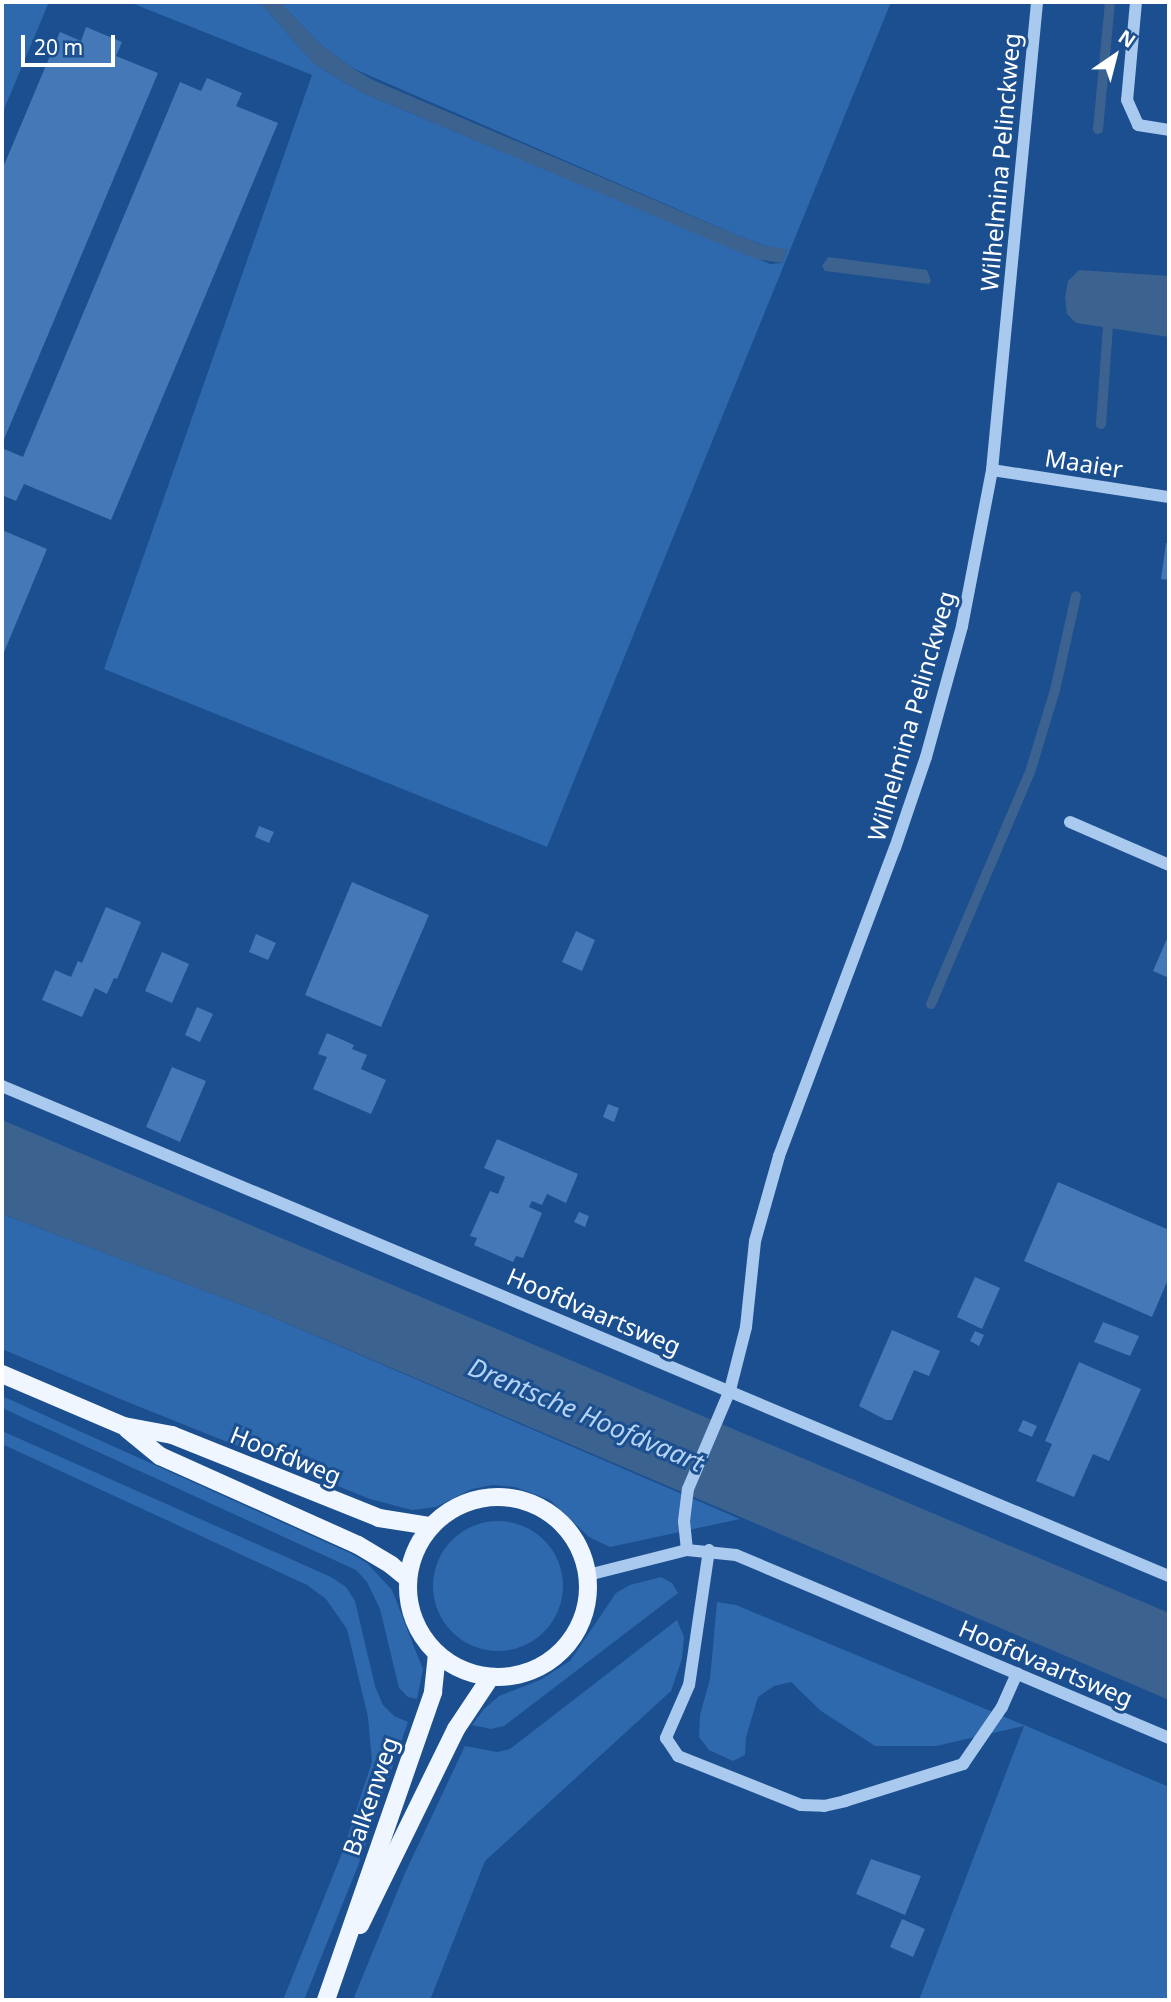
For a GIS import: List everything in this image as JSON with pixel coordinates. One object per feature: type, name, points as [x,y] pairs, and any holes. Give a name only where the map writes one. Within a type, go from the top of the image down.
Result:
[{"type":"main road","name":"Hoofdweg","points":[[2,1374],[124,1426],[172,1435],[379,1518],[430,1526]]},
{"type":"main road","name":"Hoofdweg","points":[[124,1426],[160,1456],[358,1545],[407,1578]]},
{"type":"main road","points":[[481,1497],[510,1497],[529,1503],[562,1523],[579,1547],[588,1575],[588,1602],[579,1628],[564,1650],[542,1667],[517,1676],[490,1678],[461,1670],[437,1655],[419,1633],[408,1607],[407,1578],[414,1550],[430,1526],[453,1508],[481,1497]]},
{"type":"main road","name":"Balkenweg","points":[[326,2000],[433,1692],[437,1655]]},
{"type":"main road","name":"Balkenweg","points":[[344,1953],[379,1892],[456,1729],[490,1678]]},
{"type":"street","name":"Wilhelmina Pelinckweg","points":[[687,1550],[684,1521],[688,1489],[730,1390],[746,1327],[755,1241],[779,1156],[895,848],[926,757],[962,626],[992,470],[1037,2]]},
{"type":"street","points":[[1136,2],[1127,100],[1138,125],[1169,130]]},
{"type":"street","name":"Maaier","points":[[992,470],[1169,497]]},
{"type":"street","points":[[1070,822],[1169,865]]},
{"type":"street","name":"Hoofdvaartsweg","points":[[2,1086],[1169,1576]]},
{"type":"street","name":"Hoofdvaartsweg","points":[[588,1575],[687,1550],[709,1550],[736,1555],[1169,1738]]},
{"type":"street","points":[[709,1550],[689,1685],[666,1738],[678,1756],[776,1796],[801,1805],[824,1806],[963,1764],[1002,1707],[1017,1673]]},
{"type":"shaded area","points":[[2,2],[49,2],[2,114]]},
{"type":"shaded area","points":[[129,2],[260,2],[314,64],[363,93],[770,264],[782,263],[787,250],[739,236],[352,68],[319,43],[280,2],[891,2],[547,847],[104,669],[312,75]]},
{"type":"shaded area","points":[[2,1214],[258,1311],[740,1519],[610,1547],[589,1537],[550,1500],[515,1487],[493,1485],[472,1489],[436,1507],[412,1510],[370,1499],[125,1401],[2,1349]]},
{"type":"shaded area","points":[[2,1396],[367,1563],[392,1590],[423,1669],[417,1699],[408,1697],[399,1688],[380,1609],[367,1582],[356,1570],[2,1408]]},
{"type":"shaded area","points":[[2,1431],[331,1577],[346,1587],[355,1601],[375,1686],[383,1705],[394,1716],[408,1722],[361,1858],[304,2000],[283,2000],[344,1848],[372,1762],[368,1717],[347,1629],[326,1599],[307,1585],[2,1444]]},
{"type":"shaded area","points":[[498,1521],[523,1526],[544,1540],[558,1561],[563,1586],[558,1611],[544,1632],[523,1646],[498,1651],[473,1646],[452,1632],[438,1611],[433,1586],[438,1561],[452,1540],[473,1526]]},
{"type":"shaded area","points":[[661,1577],[672,1583],[678,1593],[504,1726],[491,1729],[472,1725],[484,1709],[499,1696],[540,1680],[570,1661],[616,1593],[630,1585]]},
{"type":"shaded area","points":[[717,1602],[736,1605],[1024,1725],[1169,1787],[1169,2000],[919,2000],[1024,1726],[936,1746],[875,1746],[821,1711],[791,1682],[774,1686],[758,1697],[746,1737],[745,1755],[733,1761],[709,1750],[699,1737],[700,1715],[710,1679]]},
{"type":"shaded area","points":[[677,1620],[684,1637],[682,1659],[671,1691],[485,1861],[430,2000],[353,2000],[405,1873],[465,1746],[497,1752],[510,1749]]},
{"type":"water","points":[[260,2],[280,2],[319,43],[373,80],[739,236],[767,246],[787,249],[782,263],[756,259],[363,93],[314,64]]},
{"type":"water","points":[[828,257],[927,270],[931,281],[929,284],[825,271],[822,266]]},
{"type":"water","points":[[1079,270],[1169,276],[1169,337],[1076,323],[1067,314],[1065,297],[1068,281]]},
{"type":"water","name":"Drentsche Hoofdvaart","points":[[2,1120],[1169,1613],[1169,1700],[258,1311],[2,1214]]},
{"type":"building","points":[[86,27],[122,42],[116,56],[158,73],[2,444],[2,170],[60,32],[81,41]]},
{"type":"building","points":[[207,78],[242,93],[236,106],[278,123],[111,520],[24,484],[16,501],[2,495],[2,448],[23,457],[180,82],[201,91]]},
{"type":"building","points":[[2,530],[47,549],[2,657]]},
{"type":"building","points":[[1166,543],[1169,543],[1169,580],[1161,579]]},
{"type":"building","points":[[259,826],[274,832],[269,843],[255,837]]},
{"type":"building","points":[[352,882],[429,915],[381,1027],[305,995]]},
{"type":"building","points":[[106,907],[141,922],[117,979],[114,978],[107,994],[95,988],[82,1017],[42,1000],[55,970],[71,977],[78,961],[82,963]]},
{"type":"building","points":[[576,931],[595,940],[582,971],[562,962]]},
{"type":"building","points":[[256,934],[276,943],[268,960],[249,952]]},
{"type":"building","points":[[1169,934],[1169,978],[1153,971]]},
{"type":"building","points":[[162,952],[189,964],[172,1003],[145,991]]},
{"type":"building","points":[[197,1007],[213,1014],[200,1042],[185,1035]]},
{"type":"building","points":[[327,1033],[354,1045],[352,1049],[367,1055],[361,1069],[386,1080],[371,1114],[313,1089],[327,1057],[318,1054]]},
{"type":"building","points":[[172,1067],[206,1081],[180,1142],[146,1127]]},
{"type":"building","points":[[608,1104],[619,1108],[614,1122],[603,1117]]},
{"type":"building","points":[[497,1139],[578,1174],[566,1203],[547,1194],[542,1205],[532,1201],[529,1207],[542,1213],[523,1258],[516,1256],[513,1262],[474,1245],[477,1238],[470,1236],[490,1191],[498,1194],[505,1177],[484,1168]]},
{"type":"building","points":[[1058,1182],[1169,1230],[1169,1277],[1152,1317],[1024,1261]]},
{"type":"building","points":[[579,1212],[589,1216],[585,1227],[574,1222]]},
{"type":"building","points":[[975,1277],[1000,1288],[982,1329],[957,1317]]},
{"type":"building","points":[[1103,1322],[1139,1336],[1130,1356],[1094,1342]]},
{"type":"building","points":[[892,1330],[940,1351],[929,1376],[914,1370],[892,1420],[886,1420],[859,1406]]},
{"type":"building","points":[[975,1331],[984,1335],[979,1346],[970,1341]]},
{"type":"building","points":[[1079,1362],[1141,1389],[1109,1461],[1093,1454],[1074,1497],[1036,1481],[1052,1444],[1045,1441]]},
{"type":"building","points":[[1023,1420],[1037,1426],[1032,1437],[1018,1431]]},
{"type":"building","points":[[871,1859],[921,1876],[905,1915],[856,1894]]},
{"type":"building","points":[[902,1919],[925,1929],[913,1957],[890,1947]]},
{"type":"waterway","points":[[1098,129],[1110,2]]},
{"type":"waterway","points":[[1101,424],[1108,326]]},
{"type":"waterway","points":[[931,1004],[1031,769],[1055,690],[1076,596]]}]
